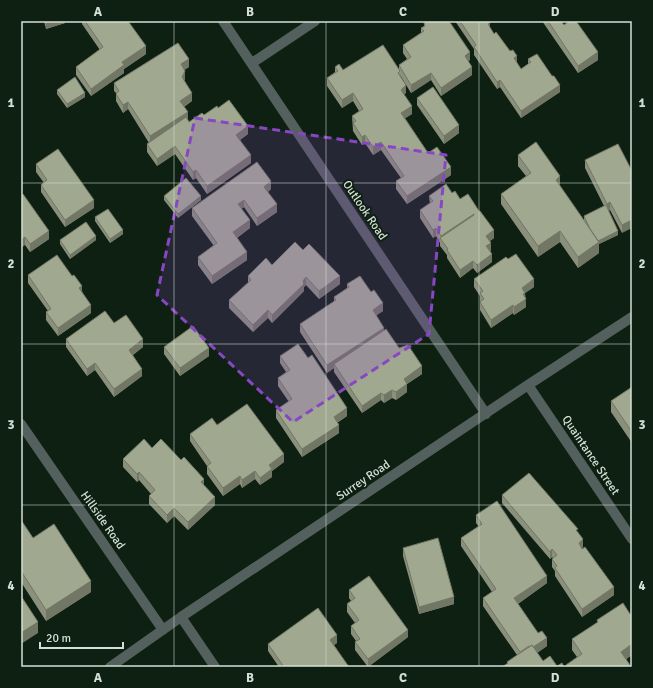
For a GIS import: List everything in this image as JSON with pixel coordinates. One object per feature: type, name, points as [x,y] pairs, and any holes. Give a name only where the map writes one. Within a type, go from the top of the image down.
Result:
[{"type":"street","name":"Outlook Road","points":[[223,21],[486,414]]},
{"type":"street","points":[[252,63],[315,21]]},
{"type":"street","name":"Surrey Road","points":[[110,667],[181,617],[632,317]]},
{"type":"street","name":"Quaintance Street","points":[[528,385],[632,539]]},
{"type":"street","name":"Hillside Road","points":[[21,424],[163,630]]},
{"type":"street","points":[[181,617],[216,667]]},
{"type":"highlighted area","points":[[195,118],[446,155],[429,334],[293,422],[157,295]]},
{"type":"building","points":[[85,21],[128,21],[146,46],[122,62],[124,65],[91,89],[76,67],[103,47]]},
{"type":"building","points":[[427,21],[449,21],[470,52],[465,56],[472,67],[441,88],[431,73],[411,85],[399,65],[411,57],[403,45],[424,31],[421,28],[425,26],[424,23]]},
{"type":"building","points":[[460,21],[489,21],[490,23],[488,24],[494,34],[496,32],[510,51],[513,50],[517,56],[514,58],[521,69],[531,62],[528,59],[537,54],[560,85],[521,111],[500,80],[497,82],[474,47],[476,45]]},
{"type":"building","points":[[548,21],[561,21],[564,25],[569,21],[576,21],[598,52],[578,66]]},
{"type":"building","points":[[178,43],[189,59],[181,64],[185,71],[182,77],[192,93],[180,101],[188,112],[150,136],[128,102],[123,105],[116,94],[119,91],[114,83]]},
{"type":"building","points":[[383,45],[400,71],[398,73],[406,85],[401,90],[412,106],[401,113],[428,153],[437,147],[451,167],[407,196],[396,181],[404,176],[381,142],[373,147],[365,135],[362,137],[353,123],[356,121],[352,116],[363,109],[353,93],[342,100],[327,78],[338,71],[335,67],[339,64],[343,70]]},
{"type":"building","points":[[75,77],[85,93],[67,104],[57,90]]},
{"type":"building","points":[[433,87],[459,125],[444,136],[417,98]]},
{"type":"building","points":[[229,100],[248,126],[236,135],[251,155],[207,186],[196,170],[193,172],[175,146],[157,159],[147,144],[186,117],[189,122],[202,113],[204,115],[217,106],[218,108]]},
{"type":"building","points":[[536,142],[560,176],[556,180],[599,242],[578,257],[560,231],[538,246],[501,194],[531,173],[518,155]]},
{"type":"building","points":[[618,144],[632,171],[632,220],[622,225],[610,202],[607,204],[585,160]]},
{"type":"building","points":[[58,149],[94,200],[65,220],[41,185],[47,180],[36,164]]},
{"type":"building","points":[[257,162],[271,181],[264,187],[277,204],[257,218],[244,200],[238,204],[250,220],[233,232],[247,252],[212,276],[198,257],[217,243],[192,208]]},
{"type":"building","points":[[186,178],[201,196],[178,214],[164,196]]},
{"type":"building","points":[[446,184],[452,193],[455,191],[460,199],[468,194],[494,230],[486,236],[491,243],[486,246],[492,254],[477,265],[473,261],[460,270],[440,238],[474,214],[441,236],[436,228],[433,230],[420,210],[433,201],[429,196]]},
{"type":"building","points":[[23,194],[49,231],[30,244],[25,237],[21,240],[21,196]]},
{"type":"building","points":[[606,205],[618,231],[598,241],[584,216]]},
{"type":"building","points":[[108,209],[123,230],[110,239],[95,217]]},
{"type":"building","points":[[86,222],[96,236],[70,255],[60,240]]},
{"type":"building","points":[[295,242],[303,250],[309,244],[340,276],[319,291],[306,277],[303,281],[304,284],[272,315],[268,310],[253,325],[229,300],[251,280],[248,276],[266,258],[272,265]]},
{"type":"building","points":[[516,254],[534,279],[522,288],[526,299],[514,307],[513,305],[491,320],[480,302],[484,299],[480,293],[483,291],[474,279],[506,257],[508,259]]},
{"type":"building","points":[[57,255],[72,276],[74,275],[82,286],[79,288],[91,305],[58,328],[46,312],[51,309],[28,275]]},
{"type":"building","points":[[360,276],[371,292],[374,290],[383,303],[373,310],[384,328],[327,365],[300,324],[336,300],[334,297],[349,287],[347,284]]},
{"type":"building","points":[[105,311],[114,323],[126,315],[143,339],[129,350],[142,369],[114,389],[95,363],[87,369],[66,339]]},
{"type":"building","points":[[193,326],[209,348],[180,368],[164,347]]},
{"type":"building","points":[[386,329],[399,348],[408,345],[422,366],[404,379],[407,384],[396,392],[392,390],[384,395],[381,393],[362,406],[334,364]]},
{"type":"building","points":[[298,344],[308,358],[312,355],[347,408],[334,417],[339,425],[302,449],[276,410],[292,399],[278,378],[290,370],[280,356]]},
{"type":"building","points":[[632,387],[632,432],[611,401]]},
{"type":"building","points":[[247,404],[284,454],[269,465],[272,469],[260,478],[255,471],[242,480],[240,476],[223,488],[207,466],[211,463],[190,434],[212,418],[217,425]]},
{"type":"building","points":[[144,439],[152,448],[161,439],[181,460],[184,457],[204,479],[201,482],[215,497],[188,522],[174,508],[167,515],[149,496],[155,490],[139,472],[137,474],[123,459]]},
{"type":"building","points":[[529,473],[578,529],[576,530],[583,539],[579,543],[582,549],[585,547],[614,587],[582,609],[555,568],[557,566],[552,559],[557,555],[552,549],[550,552],[502,495]]},
{"type":"building","points":[[497,501],[547,576],[514,598],[538,633],[542,631],[547,638],[533,647],[532,645],[529,646],[520,652],[483,598],[496,589],[461,538],[482,524],[476,515]]},
{"type":"building","points":[[21,520],[33,538],[54,524],[91,581],[46,610],[21,571]]},
{"type":"building","points":[[438,538],[454,597],[419,607],[403,548]]},
{"type":"building","points":[[369,576],[408,630],[368,659],[355,642],[360,639],[351,626],[359,620],[347,604],[355,598],[349,590]]},
{"type":"building","points":[[21,596],[38,622],[21,633]]},
{"type":"building","points":[[623,603],[630,614],[632,612],[632,644],[621,652],[630,665],[627,667],[568,667],[566,665],[582,654],[572,639]]},
{"type":"building","points":[[318,608],[337,635],[330,640],[349,667],[284,667],[268,644]]},
{"type":"building","points":[[532,645],[543,661],[550,656],[557,666],[562,663],[564,667],[502,667]]}]
